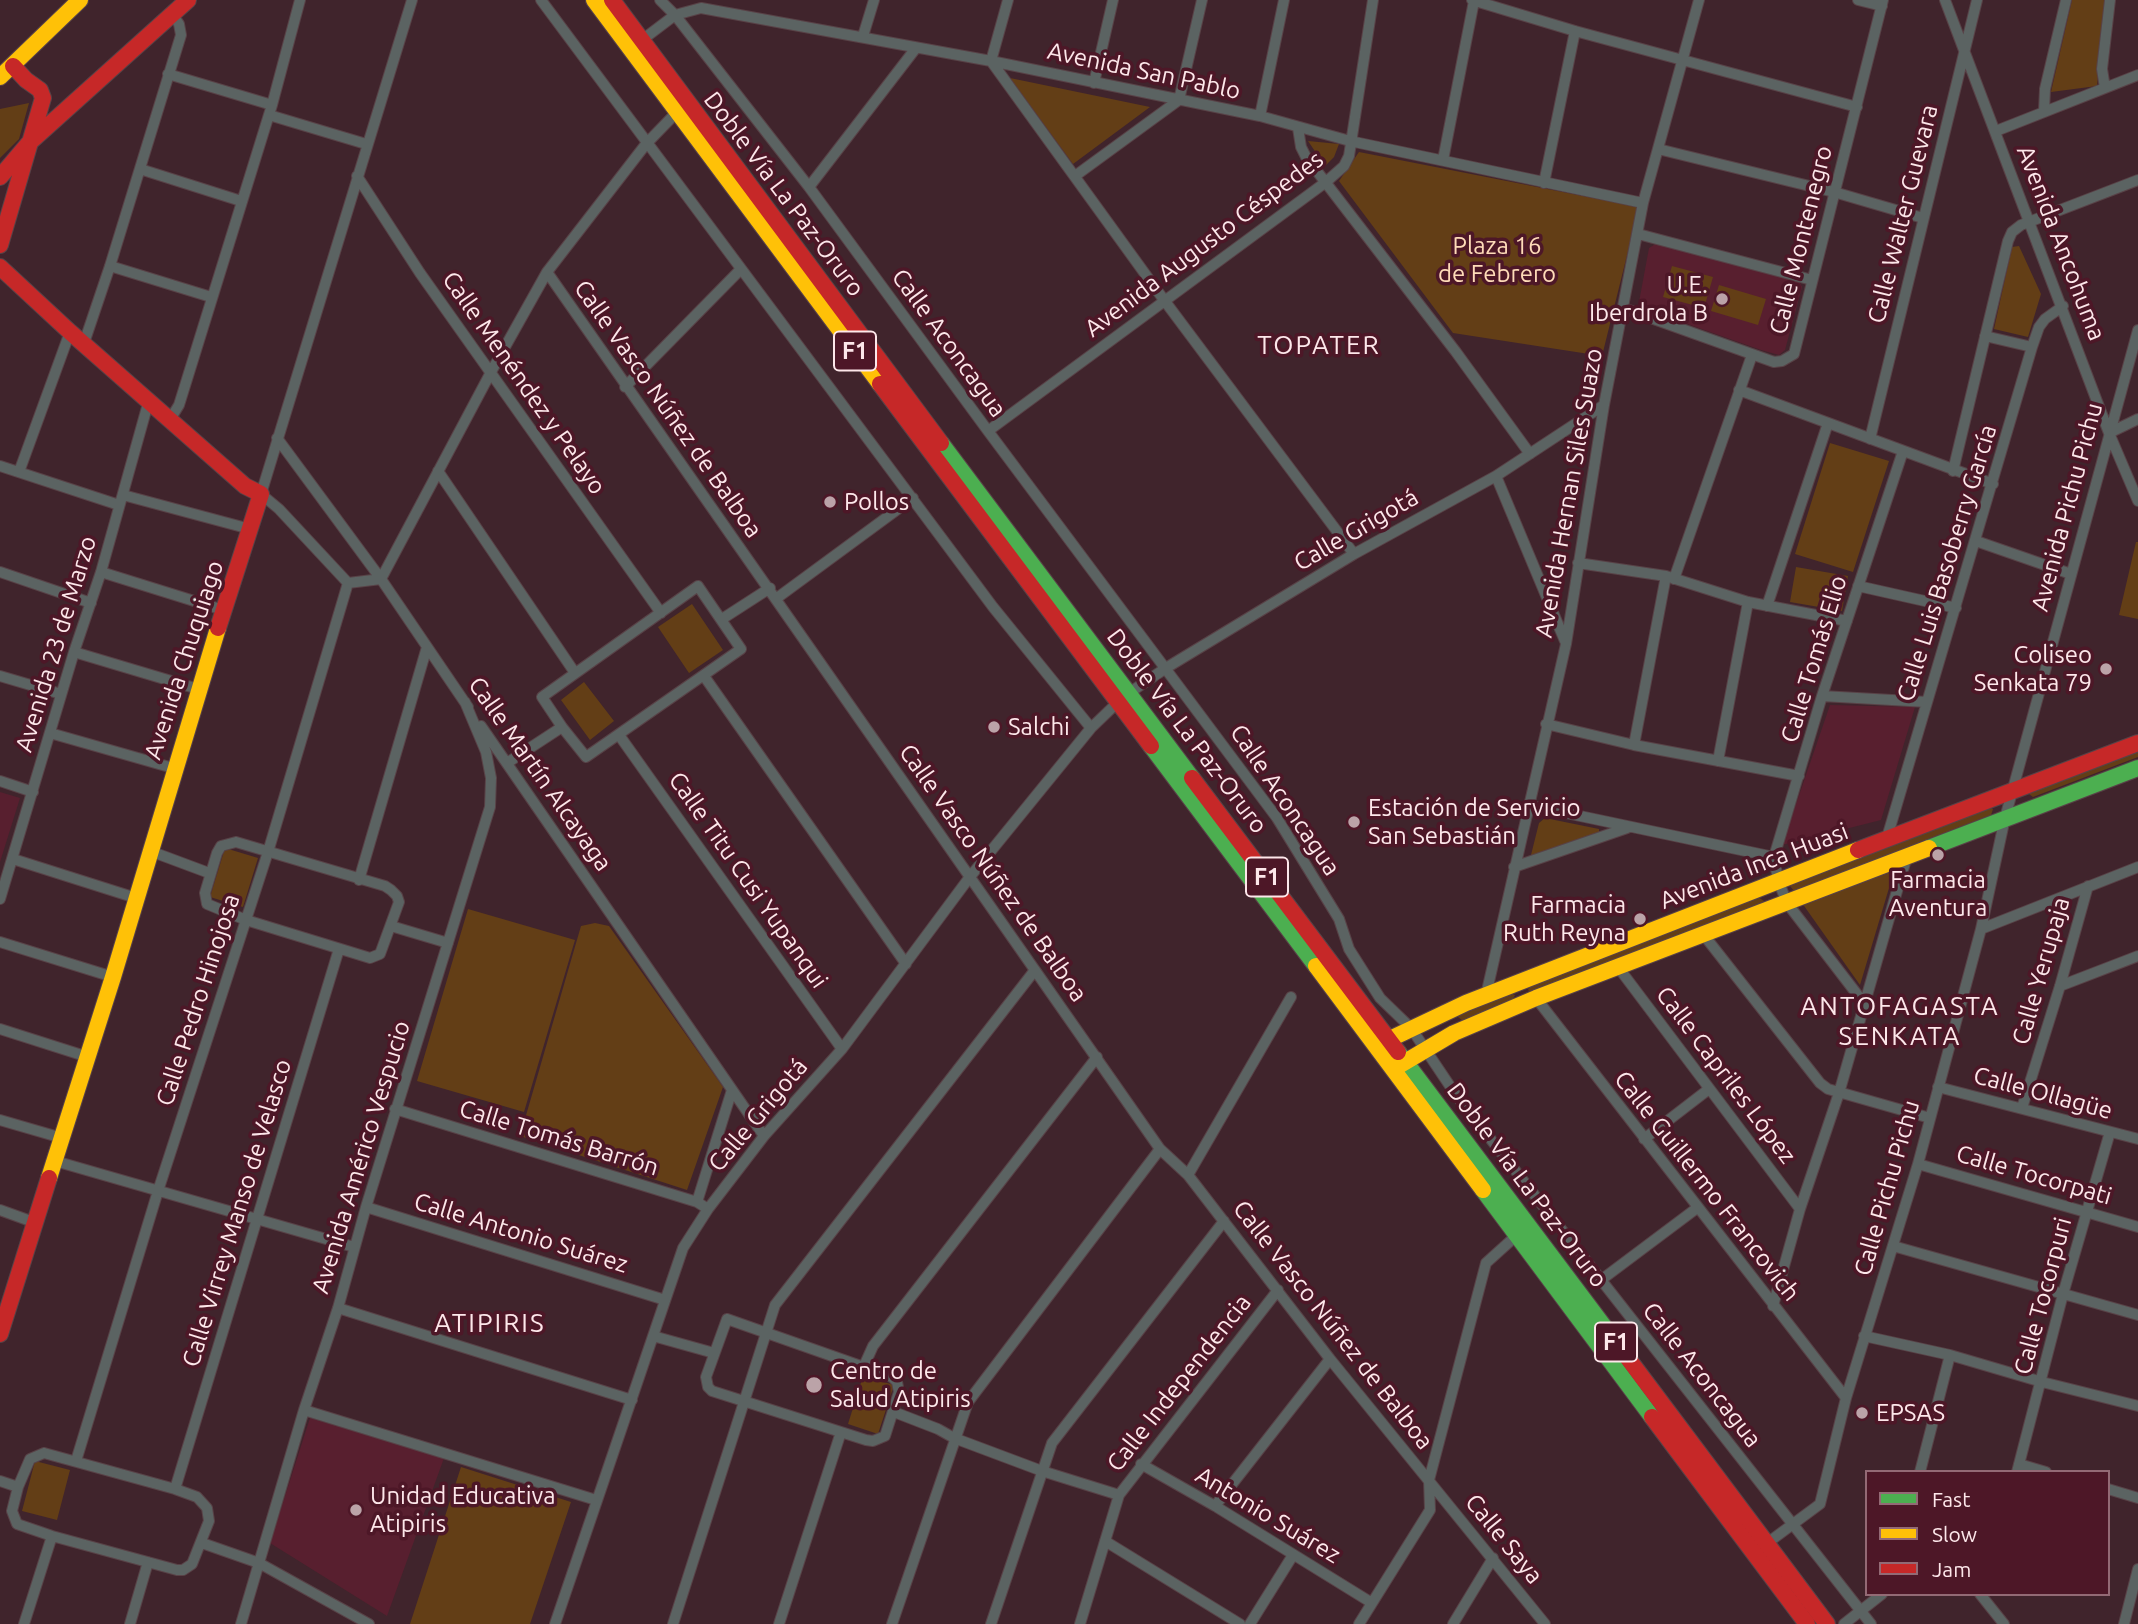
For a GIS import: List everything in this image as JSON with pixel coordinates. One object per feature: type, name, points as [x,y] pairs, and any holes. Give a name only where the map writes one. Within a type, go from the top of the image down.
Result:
[{"type":"main road","points":[[0,77],[6,63],[80,0]]},
{"type":"main road","points":[[0,177],[29,143],[188,0]]},
{"type":"main road","name":"Doble Vía La Paz-Oruro","points":[[594,0],[1827,1624]]},
{"type":"main road","name":"Doble Vía La Paz-Oruro","points":[[612,0],[1123,698],[1390,1039],[1400,1065],[1517,1236],[1800,1620]]},
{"type":"main road","points":[[1,240],[43,98],[40,90],[6,63]]},
{"type":"main road","points":[[0,267],[245,486],[261,494]]},
{"type":"main road","name":"Avenida Chuquiago","points":[[0,1334],[6,1293],[36,1223],[113,978],[173,768],[261,494]]},
{"type":"main road","name":"Avenida Inca Huasi","points":[[1390,1039],[1486,995],[2138,743]]},
{"type":"main road","name":"Avenida Inca Huasi","points":[[1400,1065],[1454,1033],[1529,1001],[2138,768]]},
{"type":"main road","points":[[1514,984],[1529,1001]]},
{"type":"street","points":[[171,418],[179,405],[271,110],[300,0]]},
{"type":"street","name":"Avenida Chuquiago","points":[[261,494],[356,176],[412,0]]},
{"type":"street","points":[[541,0],[1017,639],[1091,728]]},
{"type":"street","name":"Calle Aconcagua","points":[[660,0],[675,15],[809,187],[1277,818],[1339,919],[1349,948],[1380,998],[1411,1028],[1456,1095],[1871,1624]]},
{"type":"street","points":[[863,36],[874,0]]},
{"type":"street","points":[[1008,0],[991,61],[1164,300],[1354,554]]},
{"type":"street","points":[[1094,83],[1113,0]]},
{"type":"street","points":[[1075,176],[1179,100],[1202,0]]},
{"type":"street","points":[[1260,116],[1284,0]]},
{"type":"street","name":"Avenida Augusto Céspedes","points":[[988,431],[1344,166],[1349,156],[1373,0]]},
{"type":"street","points":[[1443,160],[1473,0],[1575,31],[1857,107]]},
{"type":"street","name":"Avenida Hernan Siles Suazo","points":[[1486,995],[1566,644],[1604,405],[1643,203],[1699,0]]},
{"type":"street","points":[[1858,0],[1882,3]]},
{"type":"street","name":"Avenida Ancohuma","points":[[1945,0],[2109,433],[2138,501]]},
{"type":"street","name":"Calle Walter Guevara","points":[[1870,439],[1977,0]]},
{"type":"street","points":[[2044,111],[2045,89],[2066,0]]},
{"type":"street","points":[[2105,88],[2102,69],[2110,0]]},
{"type":"street","name":"Calle Montenegro","points":[[1623,308],[1773,362],[1794,355],[1882,3]]},
{"type":"street","name":"Avenida San Pablo","points":[[642,40],[675,15],[701,8],[863,36],[1260,116],[1350,141],[1643,203]]},
{"type":"street","points":[[84,343],[181,34],[179,24],[172,14]]},
{"type":"street","points":[[1545,183],[1575,31]]},
{"type":"street","points":[[809,187],[916,48]]},
{"type":"street","points":[[168,74],[366,144]]},
{"type":"street","points":[[1996,131],[2138,75]]},
{"type":"street","points":[[261,494],[279,509],[348,583],[381,579],[547,272],[646,144],[677,112]]},
{"type":"street","points":[[1298,128],[1301,147],[1530,454]]},
{"type":"street","points":[[1658,149],[1834,192],[1923,218]]},
{"type":"street","points":[[140,169],[241,201]]},
{"type":"street","name":"Calle Menéndez y Pelayo","points":[[356,176],[420,273],[660,613]]},
{"type":"street","points":[[1953,471],[2008,241],[2017,227],[2138,180]]},
{"type":"street","points":[[1638,234],[1812,280]]},
{"type":"street","points":[[110,266],[211,297]]},
{"type":"street","points":[[625,387],[741,269]]},
{"type":"street","name":"Calle Vasco Núñez de Balboa","points":[[547,272],[625,387],[777,598],[968,878],[1160,1149],[1188,1175],[1330,1359],[1429,1480]]},
{"type":"street","name":"Calle Luis Basoberry García","points":[[1886,841],[2032,347],[2045,319],[2063,306]]},
{"type":"street","name":"Avenida Pichu Pichu","points":[[2005,818],[2138,330]]},
{"type":"street","points":[[19,472],[70,332]]},
{"type":"street","points":[[1985,336],[2032,347]]},
{"type":"street","points":[[1634,745],[1670,578],[1752,355]]},
{"type":"street","points":[[2125,375],[2138,377]]},
{"type":"street","points":[[1739,390],[1993,484]]},
{"type":"street","name":"Avenida 23 de Marzo","points":[[1,891],[101,572],[149,400]]},
{"type":"street","name":"Calle Grigotá","points":[[555,1624],[683,1248],[708,1209],[764,1136],[842,1049],[968,878],[1091,728],[1123,698],[1166,668],[1354,554],[1496,476],[1604,405]]},
{"type":"street","points":[[2109,433],[2138,419]]},
{"type":"street","points":[[1767,606],[1828,423]]},
{"type":"street","name":"Calle Martín Alcayaga","points":[[277,438],[381,579],[764,1136]]},
{"type":"street","name":"Calle Tomás Elio","points":[[1773,857],[1822,696],[1903,451]]},
{"type":"street","points":[[0,466],[121,500],[250,529]]},
{"type":"street","points":[[438,471],[575,673]]},
{"type":"street","points":[[1496,476],[1566,644]]},
{"type":"street","points":[[777,598],[913,498]]},
{"type":"street","points":[[1976,541],[2071,574]]},
{"type":"street","points":[[1578,563],[1670,578],[1748,602],[1847,621]]},
{"type":"street","points":[[0,572],[91,603]]},
{"type":"street","points":[[101,572],[223,610]]},
{"type":"street","name":"Calle Pedro Hinojosa","points":[[76,1461],[158,1191],[268,852],[348,583]]},
{"type":"street","points":[[698,586],[741,649],[586,757],[542,697],[660,613],[698,586]]},
{"type":"street","points":[[1858,586],[1956,608]]},
{"type":"street","points":[[722,619],[770,588]]},
{"type":"street","points":[[1718,761],[1748,602]]},
{"type":"street","points":[[359,880],[427,647]]},
{"type":"street","points":[[74,652],[198,689]]},
{"type":"street","points":[[0,676],[61,694]]},
{"type":"street","points":[[704,676],[906,964]]},
{"type":"street","points":[[1822,696],[1927,702]]},
{"type":"street","name":"Avenida Américo Vespucio","points":[[241,1624],[304,1410],[338,1308],[395,1109],[489,807],[491,788],[486,752],[465,702]]},
{"type":"street","points":[[1546,724],[1634,745],[1799,776]]},
{"type":"street","points":[[507,763],[562,727]]},
{"type":"street","points":[[50,733],[173,768]]},
{"type":"street","name":"Calle Titu Cusi Yupanqui","points":[[619,735],[842,1049]]},
{"type":"street","points":[[0,781],[33,792]]},
{"type":"street","points":[[1528,805],[1773,857],[1787,903],[1864,1002]]},
{"type":"street","name":"Calle Pichu Pichu","points":[[1766,1544],[1820,1504],[1846,1398],[1918,1164],[1981,929],[2005,818]]},
{"type":"street","points":[[1514,867],[1630,827]]},
{"type":"street","points":[[236,842],[385,886],[397,896],[398,902],[382,951],[370,958],[246,920],[207,904],[205,893],[209,873],[221,846],[236,842]]},
{"type":"street","points":[[150,851],[209,873]]},
{"type":"street","points":[[1773,1306],[1800,1209],[1839,1093],[1907,856]]},
{"type":"street","points":[[13,859],[136,898]]},
{"type":"street","points":[[1981,929],[2138,867]]},
{"type":"street","name":"Calle Yerupaja","points":[[2022,1108],[2088,886]]},
{"type":"street","points":[[391,926],[448,943]]},
{"type":"street","points":[[1703,934],[1820,1083],[1839,1093],[1930,1118]]},
{"type":"street","points":[[0,942],[113,978]]},
{"type":"street","name":"Calle Virrey Manso de Velasco","points":[[175,1489],[339,949]]},
{"type":"street","points":[[2060,986],[2138,956]]},
{"type":"street","name":"Calle Capriles López","points":[[1618,967],[1800,1209]]},
{"type":"street","points":[[673,1624],[775,1305],[1035,970]]},
{"type":"street","points":[[1188,1175],[1291,997]]},
{"type":"street","name":"Calle Guillermo Francovich","points":[[1529,1001],[1644,1139],[1846,1398]]},
{"type":"street","points":[[0,1029],[88,1057]]},
{"type":"street","points":[[864,1366],[873,1346],[1097,1057]]},
{"type":"street","name":"Calle Ollagüe","points":[[1938,1087],[2138,1139]]},
{"type":"street","points":[[1644,1139],[1709,1089]]},
{"type":"street","points":[[697,1202],[732,1090]]},
{"type":"street","name":"Calle Tomás Barrón","points":[[395,1109],[697,1202],[708,1209]]},
{"type":"street","points":[[0,1120],[62,1138]]},
{"type":"street","name":"Calle Tocorpuri","points":[[2018,1468],[2063,1294],[2110,1132]]},
{"type":"street","points":[[895,1623],[968,1402],[1160,1149]]},
{"type":"street","points":[[55,1161],[354,1247]]},
{"type":"street","name":"Calle Tocorpati","points":[[1918,1164],[2138,1227]]},
{"type":"street","name":"Calle Antonio Suárez","points":[[366,1207],[665,1300]]},
{"type":"street","points":[[1601,1280],[1697,1208]]},
{"type":"street","points":[[0,1210],[36,1223]]},
{"type":"street","points":[[991,1624],[1052,1443],[1224,1221]]},
{"type":"street","points":[[1359,1624],[1430,1510],[1429,1480],[1486,1263],[1517,1236]]},
{"type":"street","points":[[1893,1247],[2138,1315]]},
{"type":"street","name":"Calle Independencia","points":[[1080,1624],[1119,1495],[1278,1290]]},
{"type":"street","points":[[338,1308],[632,1400]]},
{"type":"street","points":[[727,1319],[768,1332],[892,1377],[897,1382],[899,1392],[887,1431],[879,1439],[866,1440],[745,1403],[708,1387],[706,1377],[727,1319]]},
{"type":"street","points":[[653,1336],[714,1353]]},
{"type":"street","points":[[1864,1336],[1950,1355],[2138,1406]]},
{"type":"street","points":[[1921,1470],[1950,1355]]},
{"type":"street","points":[[1216,1506],[1330,1359]]},
{"type":"street","points":[[304,1410],[596,1500]]},
{"type":"street","points":[[894,1412],[1042,1471],[1119,1495]]},
{"type":"street","points":[[779,1624],[841,1432]]},
{"type":"street","points":[[53,1454],[197,1497],[207,1508],[209,1521],[192,1564],[183,1570],[24,1527],[14,1519],[12,1511],[18,1487],[26,1466],[36,1456],[53,1454]]},
{"type":"street","name":"Antonio Suárez","points":[[1141,1464],[1216,1506],[1373,1603]]},
{"type":"street","name":"Calle Saya","points":[[1429,1480],[1545,1624]]},
{"type":"street","points":[[0,1481],[18,1487]]},
{"type":"street","points":[[2110,1490],[2138,1498]]},
{"type":"street","points":[[24,1624],[51,1536]]},
{"type":"street","points":[[1105,1541],[1240,1624]]},
{"type":"street","points":[[202,1543],[259,1563],[369,1624]]},
{"type":"street","points":[[1250,1624],[1293,1555]]},
{"type":"street","points":[[1453,1624],[1493,1558]]},
{"type":"street","points":[[130,1624],[148,1562]]},
{"type":"street","points":[[2123,1624],[2138,1569]]},
{"type":"street","points":[[1844,1624],[1880,1596]]},
{"type":"street","points":[[1982,1596],[2004,1624]]},
{"type":"street","points":[[1529,1624],[1535,1611]]},
{"type":"shaded area","points":[[1657,243],[1799,281],[1802,287],[1785,350],[1779,355],[1761,350],[1642,308],[1639,302],[1649,248]]},
{"type":"shaded area","points":[[1830,705],[1915,707],[1881,820],[1782,845]]},
{"type":"shaded area","points":[[0,792],[20,798],[0,862]]},
{"type":"shaded area","points":[[310,1418],[444,1458],[387,1616],[270,1543]]},
{"type":"green space","points":[[2072,0],[2105,0],[2097,86],[2051,92]]},
{"type":"green space","points":[[1010,78],[1150,107],[1073,164]]},
{"type":"green space","points":[[29,103],[19,139],[0,158],[0,109]]},
{"type":"green space","points":[[1308,141],[1339,144],[1334,157],[1325,166]]},
{"type":"green space","name":"Plaza 16 de Febrero","points":[[1359,152],[1639,207],[1602,356],[1453,333],[1339,181]]},
{"type":"green space","points":[[2019,246],[2041,294],[2028,337],[1994,329],[2012,247]]},
{"type":"green space","points":[[1672,266],[1713,277],[1704,308],[1663,297]]},
{"type":"green space","points":[[1719,285],[1766,299],[1758,325],[1711,311]]},
{"type":"green space","points":[[1830,443],[1889,461],[1853,572],[1795,554]]},
{"type":"green space","points":[[2138,542],[2138,619],[2119,615]]},
{"type":"green space","points":[[1796,567],[1848,576],[1842,611],[1790,602]]},
{"type":"green space","points":[[692,604],[723,650],[689,673],[658,627]]},
{"type":"green space","points":[[584,682],[614,721],[590,740],[561,700]]},
{"type":"green space","points":[[2138,748],[2138,757],[2033,797],[2029,794],[2031,790]]},
{"type":"green space","points":[[1989,807],[1993,809],[1991,815],[1794,891],[1790,886],[1792,883]]},
{"type":"green space","points":[[1545,818],[1599,829],[1599,833],[1536,856],[1531,855],[1539,823]]},
{"type":"green space","points":[[225,848],[258,858],[243,907],[210,897]]},
{"type":"green space","points":[[1895,868],[1860,985],[1802,903]]},
{"type":"green space","points":[[1758,897],[1764,901],[1760,906],[1532,993],[1528,990],[1530,985]]},
{"type":"green space","points":[[468,909],[575,940],[524,1112],[417,1081]]},
{"type":"green space","points":[[595,923],[609,926],[723,1087],[687,1190],[520,1136],[581,926]]},
{"type":"green space","points":[[1508,992],[1515,995],[1512,1001],[1463,1021],[1458,1017],[1460,1012]]},
{"type":"green space","points":[[863,1376],[894,1385],[878,1434],[848,1424]]},
{"type":"green space","points":[[35,1461],[70,1470],[57,1520],[22,1511]]},
{"type":"green space","points":[[461,1467],[571,1502],[530,1624],[410,1624]]},
{"type":"traffic: fast","points":[[941,443],[1192,778]]},
{"type":"traffic: fast","points":[[1151,746],[1316,966]]},
{"type":"traffic: fast","points":[[1929,848],[2138,768]]},
{"type":"traffic: fast","points":[[1398,1052],[1618,1345]]},
{"type":"traffic: fast","points":[[1483,1190],[1652,1417]]},
{"type":"traffic: slow","points":[[0,77],[80,0]]},
{"type":"traffic: slow","points":[[594,0],[880,384]]},
{"type":"traffic: slow","points":[[49,1178],[113,977],[218,628]]},
{"type":"traffic: slow","points":[[1395,1068],[1454,1033],[1536,998],[1929,848]]},
{"type":"traffic: slow","points":[[1390,1039],[1466,1003],[1858,850]]},
{"type":"traffic: slow","points":[[1316,966],[1483,1190]]},
{"type":"traffic: jam","points":[[0,177],[29,143],[188,0]]},
{"type":"traffic: jam","points":[[612,0],[941,443]]},
{"type":"traffic: jam","points":[[0,245],[43,98],[40,90],[13,66]]},
{"type":"traffic: jam","points":[[0,267],[245,486],[261,494],[218,628]]},
{"type":"traffic: jam","points":[[880,384],[1151,746]]},
{"type":"traffic: jam","points":[[1858,850],[2138,743]]},
{"type":"traffic: jam","points":[[1192,778],[1398,1052]]},
{"type":"traffic: jam","points":[[0,1334],[49,1178]]},
{"type":"traffic: jam","points":[[1618,1345],[1827,1624]]},
{"type":"traffic: jam","points":[[1652,1417],[1807,1624]]},
{"type":"place","name":"U.E. Iberdrola B","points":[[1722,299]]},
{"type":"place","name":"Pollos","points":[[830,502]]},
{"type":"place","name":"Coliseo Senkata 79","points":[[2106,669]]},
{"type":"place","name":"Salchi","points":[[994,727]]},
{"type":"place","name":"Estación de Servicio San Sebastián","points":[[1354,822]]},
{"type":"place","name":"Farmacia Aventura","points":[[1938,855]]},
{"type":"place","name":"Farmacia Ruth Reyna","points":[[1640,919]]},
{"type":"place","name":"Centro de Salud Atipiris","points":[[814,1385]]},
{"type":"place","name":"EPSAS","points":[[1862,1413]]},
{"type":"place","name":"Unidad Educativa Atipiris","points":[[356,1510]]},
{"type":"district","name":"TOPATER","points":[[1319,345]]},
{"type":"district","name":"ANTOFAGASTA SENKATA","points":[[1900,1021]]},
{"type":"district","name":"ATIPIRIS","points":[[490,1323]]}]
